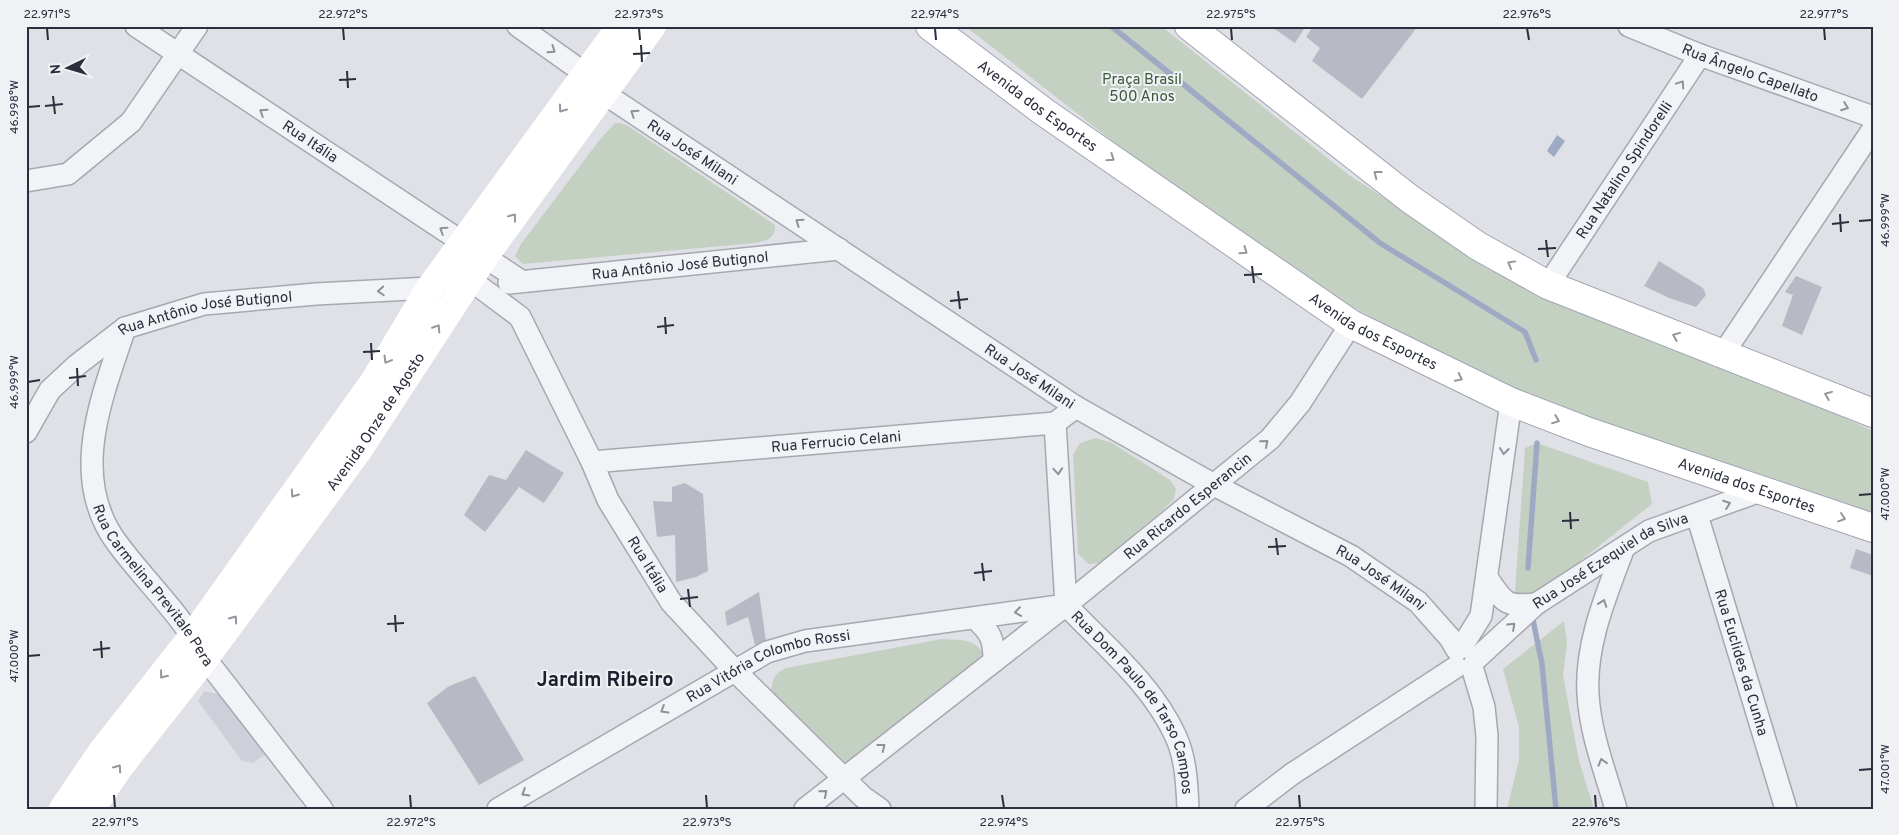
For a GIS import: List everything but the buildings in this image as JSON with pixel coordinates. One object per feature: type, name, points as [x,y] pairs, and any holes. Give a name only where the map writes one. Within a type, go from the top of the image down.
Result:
[{"type":"main road","name":"Avenida Onze de Agosto","points":[[596,84],[621,26]]},
{"type":"main road","name":"Avenida Onze de Agosto","points":[[91,809],[375,380],[430,288],[474,250],[596,84],[652,26]]},
{"type":"main road","name":"Avenida dos Esportes","points":[[930,26],[1044,112],[1351,324],[1510,402],[1589,432],[1873,528]]},
{"type":"main road","points":[[1189,26],[1410,199],[1478,246],[1548,285],[1873,413]]},
{"type":"main road","name":"Avenida Onze de Agosto","points":[[63,809],[101,753],[199,647],[357,452],[471,288],[474,250]]},
{"type":"street","name":"Rua Itália","points":[[136,26],[521,281]]},
{"type":"street","points":[[26,181],[68,174],[130,122],[197,26]]},
{"type":"street","name":"Rua José Milani","points":[[518,26],[596,84],[1076,407],[1214,485],[1351,556],[1418,602],[1450,638],[1464,658],[1484,707],[1487,736],[1486,809]]},
{"type":"street","name":"Rua Ângelo Capellato","points":[[1629,26],[1700,55],[1873,117]]},
{"type":"street","name":"Rua Natalino Spindorelli","points":[[1548,285],[1700,55]]},
{"type":"street","points":[[1723,354],[1873,129]]},
{"type":"street","name":"Rua Antônio José Butignol","points":[[471,288],[521,281],[839,249]]},
{"type":"street","points":[[471,288],[520,317],[521,281]]},
{"type":"street","name":"Rua Antônio José Butignol","points":[[26,432],[50,390],[77,365],[125,328],[204,304],[316,294],[430,288]]},
{"type":"street","name":"Rua Itália","points":[[520,317],[592,462],[608,500],[671,602],[734,670],[863,797],[880,809]]},
{"type":"street","name":"Rua Ricardo Esperancin","points":[[805,809],[843,777],[1066,605],[1276,432],[1300,404],[1351,324]]},
{"type":"street","name":"Rua Carmelina Previtale Pera","points":[[125,328],[98,408],[91,461],[98,505],[116,541],[322,809]]},
{"type":"street","points":[[1464,658],[1481,616],[1488,579],[1510,402]]},
{"type":"street","points":[[1055,423],[1076,407]]},
{"type":"street","name":"Rua Ferrucio Celani","points":[[592,462],[1055,423]]},
{"type":"street","name":"Rua Dom Paulo de Tarso Campos","points":[[1055,423],[1066,605],[1155,698],[1177,738],[1187,776],[1188,809]]},
{"type":"street","name":"Rua José Ezequiel da Silva","points":[[1246,809],[1292,774],[1464,658],[1536,604],[1623,550],[1648,531],[1697,515],[1762,490]]},
{"type":"street","name":"Rua Euclides da Cunha","points":[[1697,515],[1786,809]]},
{"type":"street","points":[[1616,809],[1594,735],[1588,693],[1590,649],[1600,612],[1623,550]]},
{"type":"street","points":[[1488,579],[1501,599],[1510,605],[1536,604]]},
{"type":"street","name":"Rua Vitória Colombo Rossi","points":[[498,809],[767,652],[805,641],[1066,605]]},
{"type":"street","points":[[975,618],[989,630],[994,644],[994,661]]},
{"type":"shaded area","points":[[204,691],[218,694],[266,754],[253,763],[242,761],[198,701]]},
{"type":"green space","name":"Praça Brasil 500 Anos","points":[[965,26],[1161,26],[1349,175],[1521,287],[1772,385],[1873,431],[1873,518],[1514,392],[1269,263]]},
{"type":"green space","points":[[615,123],[628,126],[775,225],[772,236],[755,243],[523,264],[515,256],[521,244],[598,142]]},
{"type":"green space","points":[[1096,438],[1112,443],[1170,480],[1176,489],[1174,499],[1164,509],[1099,563],[1089,564],[1078,554],[1073,455],[1080,443]]},
{"type":"green space","points":[[1537,443],[1648,482],[1652,504],[1565,573],[1522,598],[1515,592],[1525,448]]},
{"type":"green space","points":[[1564,621],[1567,643],[1563,675],[1579,761],[1594,809],[1507,809],[1519,760],[1519,727],[1503,669]]},
{"type":"green space","points":[[942,639],[970,642],[983,653],[973,667],[852,764],[844,761],[771,690],[775,676],[786,668]]},
{"type":"water","points":[[1557,135],[1565,141],[1554,157],[1547,151]]},
{"type":"waterway","points":[[1111,26],[1380,243],[1525,332],[1536,360]]},
{"type":"waterway","points":[[1528,568],[1537,443]]},
{"type":"waterway","points":[[1533,620],[1542,664],[1556,809]]},
{"type":"district","name":"Jardim Ribeiro","points":[[605,679]]}]
